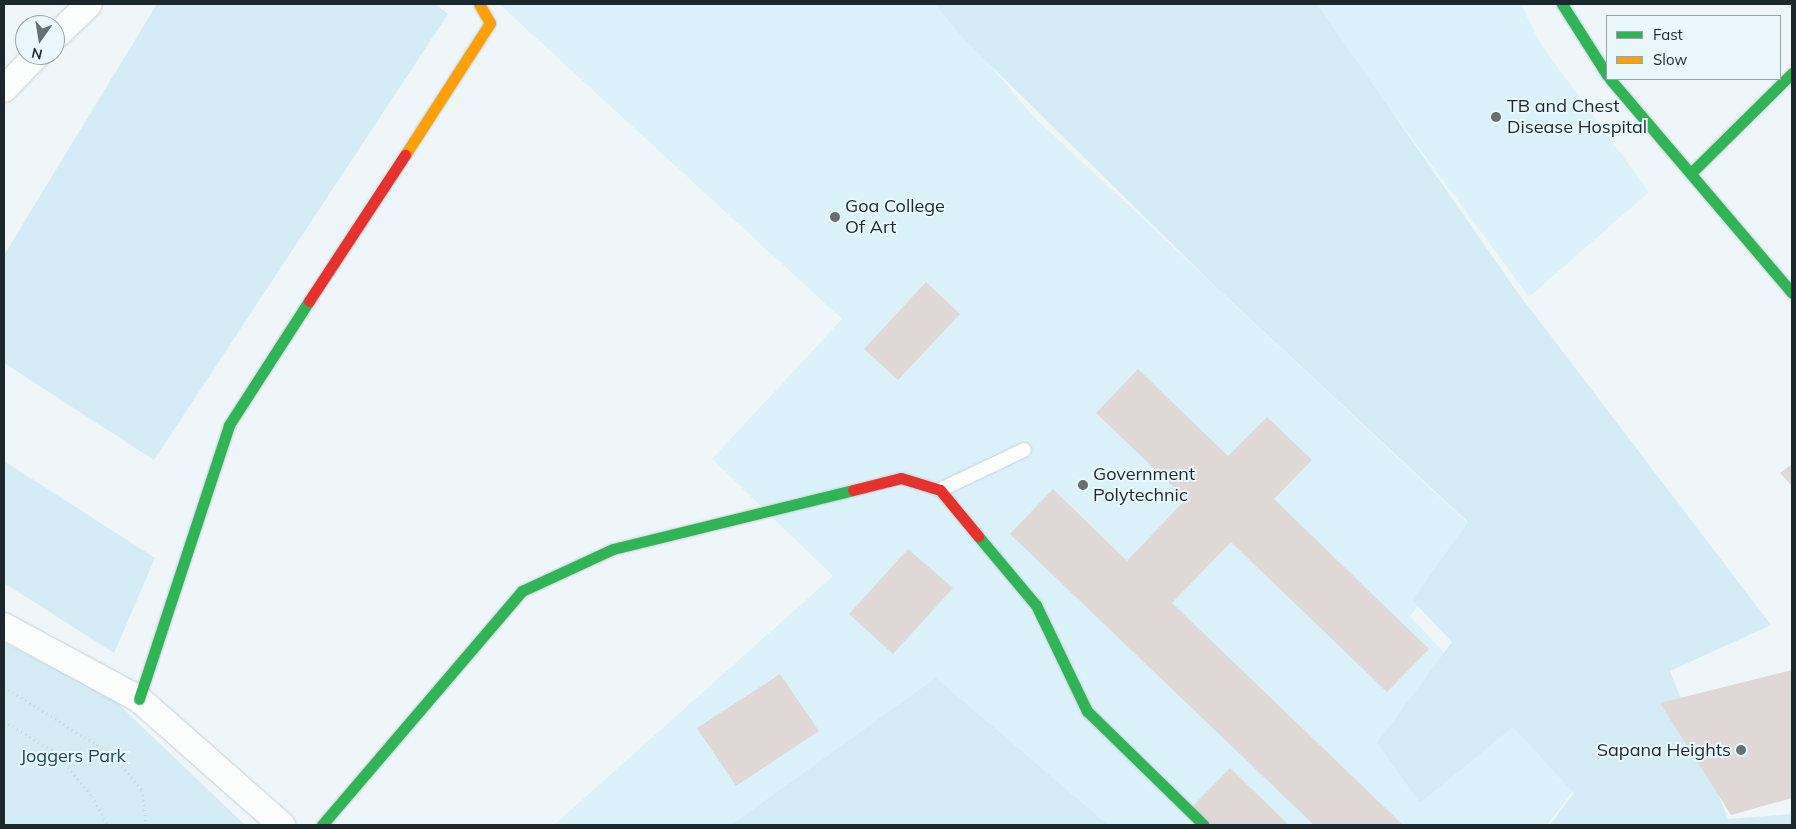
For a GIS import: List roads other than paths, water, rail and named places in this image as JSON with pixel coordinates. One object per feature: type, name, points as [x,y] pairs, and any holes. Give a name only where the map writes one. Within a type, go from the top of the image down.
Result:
[{"type":"street","points":[[65,27],[89,4]]},
{"type":"street","points":[[139,699],[229,425],[490,23],[479,4]]},
{"type":"street","points":[[1562,4],[1606,73]]},
{"type":"street","points":[[4,89],[28,65]]},
{"type":"street","points":[[1692,172],[1792,73]]},
{"type":"street","points":[[1611,80],[1692,172],[1792,293]]},
{"type":"street","points":[[322,825],[522,591],[613,549],[901,478],[940,490],[1036,605],[1087,711],[1204,825]]},
{"type":"street","points":[[4,626],[139,699],[282,825]]},
{"type":"lane","points":[[940,490],[1024,450]]},
{"type":"place","name":"TB and Chest Disease Hospital","points":[[1496,117]]},
{"type":"place","name":"Goa College Of Art","points":[[835,217]]},
{"type":"place","name":"Government Polytechnic","points":[[1083,485]]},
{"type":"place","name":"Sapana Heights","points":[[1741,750]]},
{"type":"park label","name":"Joggers Park","points":[[73,756]]}]
